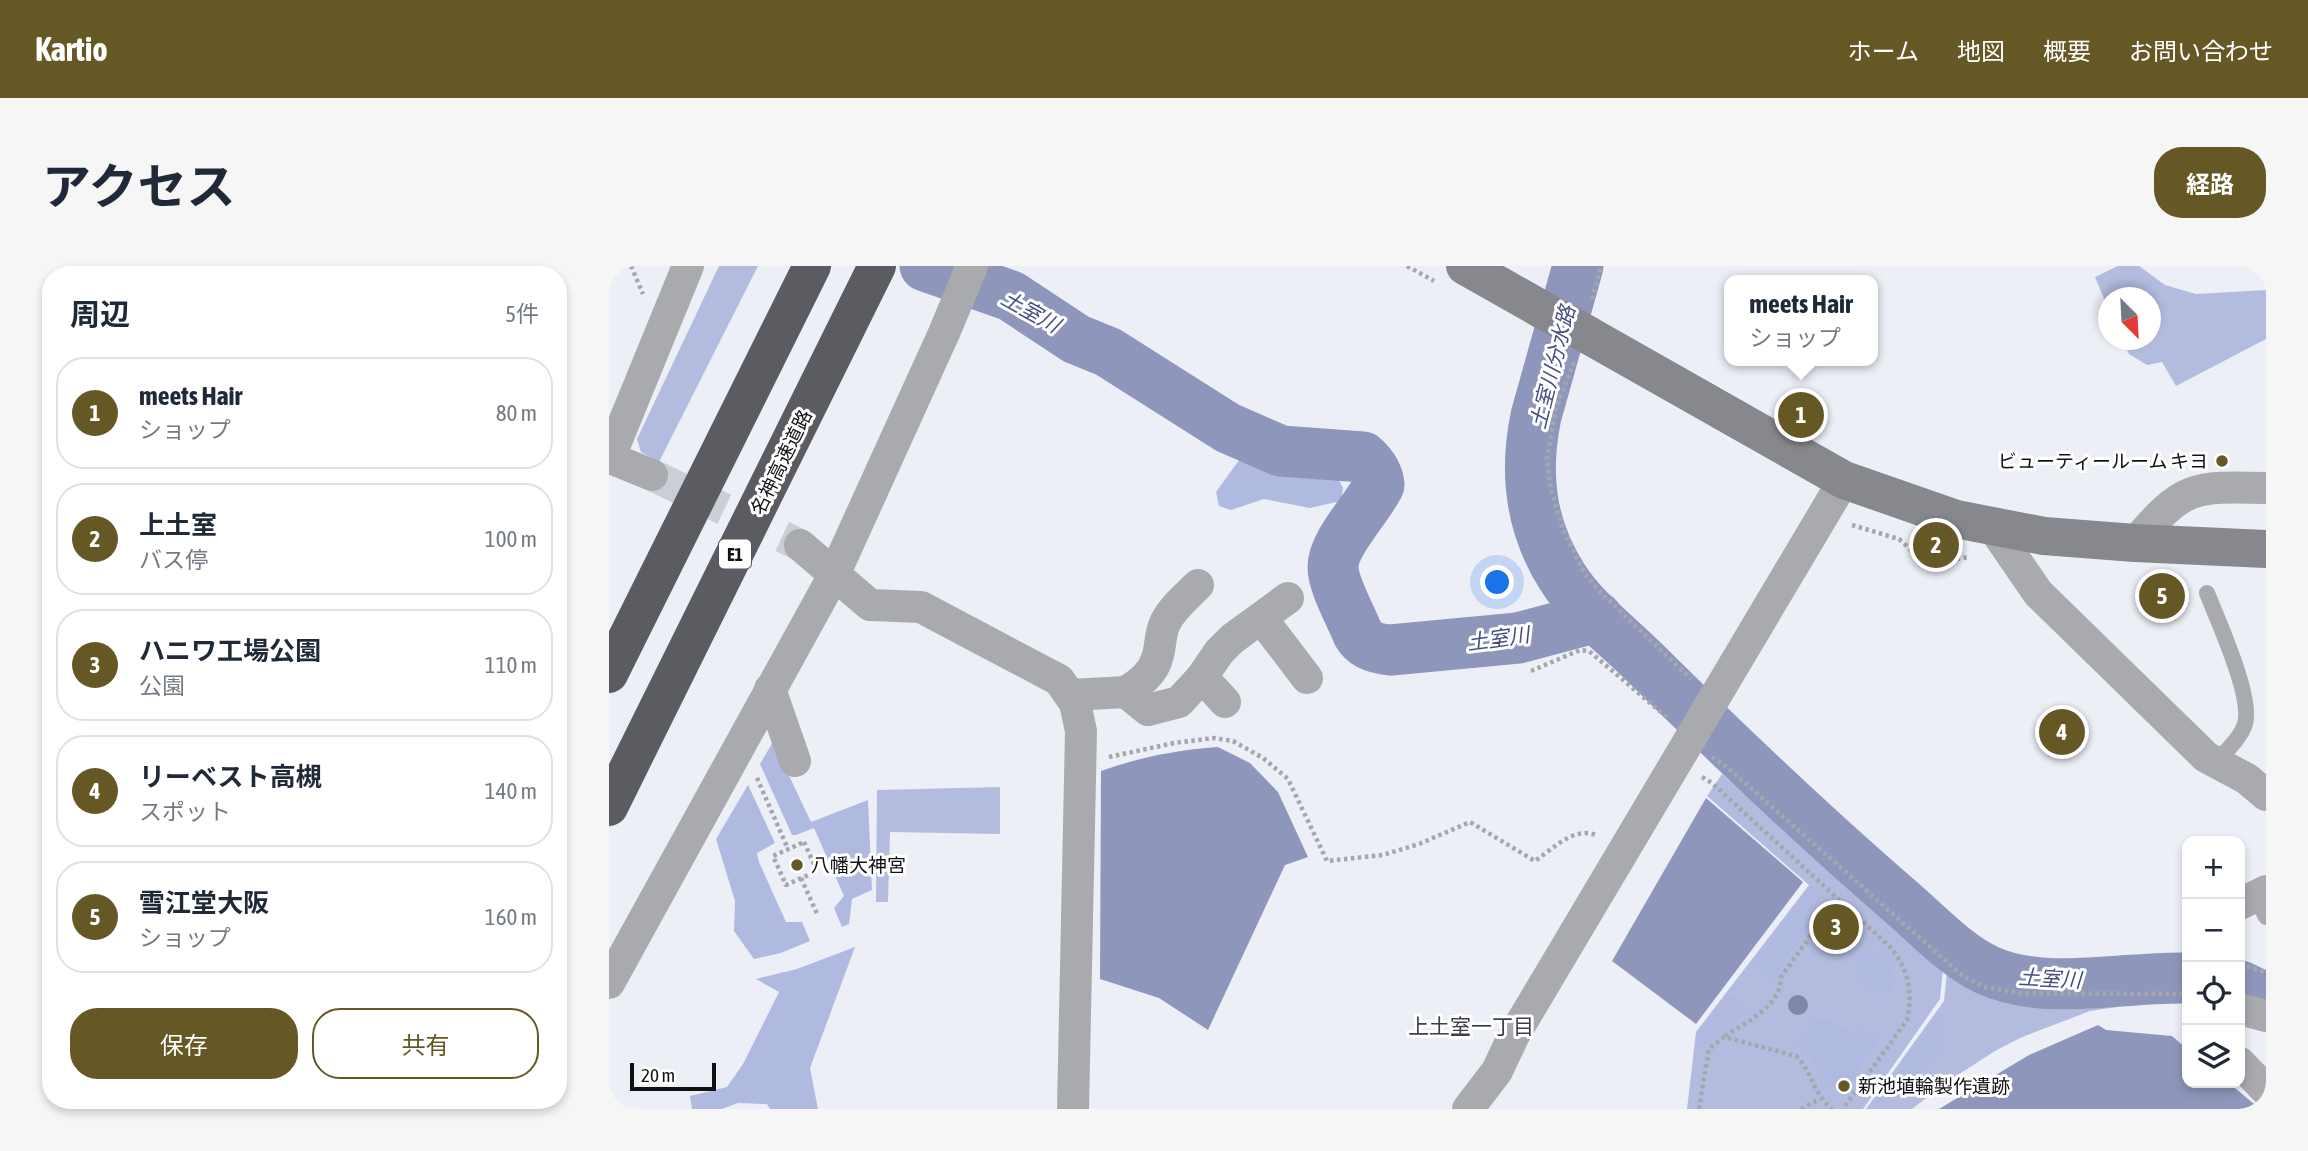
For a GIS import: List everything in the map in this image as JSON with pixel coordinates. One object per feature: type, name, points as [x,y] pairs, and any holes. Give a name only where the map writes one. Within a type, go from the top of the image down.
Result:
[{"type":"highway","name":"名神高速道路","points":[[609,807],[877,266]]},
{"type":"highway","points":[[609,674],[809,273]]},
{"type":"street","points":[[652,475],[609,458],[688,266]]},
{"type":"street","points":[[609,983],[834,575],[972,266]]},
{"type":"street","points":[[1465,266],[1844,480],[1957,519],[2045,536],[2266,549]]},
{"type":"street","points":[[1468,1109],[1497,1071],[1514,1035],[1844,480]]},
{"type":"street","points":[[2135,543],[2165,508],[2188,494],[2217,487],[2266,488]]},
{"type":"street","points":[[1992,526],[2038,593],[2206,757],[2248,779],[2266,794]]},
{"type":"street","points":[[800,545],[870,605],[921,607],[1059,680],[1071,695],[1080,721],[1073,1109]]},
{"type":"street","points":[[1071,695],[1126,692],[1141,683],[1158,656],[1164,626],[1180,591]]},
{"type":"street","points":[[1126,692],[1148,710],[1179,702],[1202,677],[1219,652],[1288,598]]},
{"type":"street","points":[[1262,620],[1307,678]]},
{"type":"street","points":[[1202,677],[1225,702]]},
{"type":"street","points":[[770,689],[795,761]]},
{"type":"street","points":[[2245,1010],[2266,1016]]},
{"type":"street","points":[[2245,1068],[2266,1090]]},
{"type":"lane","points":[[2207,593],[2236,670],[2246,713],[2244,727],[2231,747],[2215,763]]},
{"type":"path","points":[[1601,266],[1584,334],[1556,408],[1548,459],[1551,490],[1563,530],[1585,575],[1599,592],[1696,683]]},
{"type":"path","points":[[1531,671],[1580,650],[1595,654],[1712,783],[1894,951],[1907,981],[1910,1002],[1902,1030],[1843,1109]]},
{"type":"path","points":[[1080,755],[1105,758],[1214,737],[1233,741],[1263,758],[1288,779],[1327,861],[1384,855],[1419,844],[1470,822],[1535,861],[1574,834],[1589,832],[1609,841]]},
{"type":"path","points":[[1682,752],[1703,751],[1727,767],[1963,976],[1984,987],[2021,993],[2182,994]]},
{"type":"path","points":[[753,770],[788,849]]},
{"type":"path","points":[[804,842],[817,871],[801,878],[786,885],[773,856],[804,842]]},
{"type":"path","points":[[801,878],[818,916]]},
{"type":"path","points":[[1774,985],[1837,899]]},
{"type":"path","points":[[2245,966],[2266,972]]},
{"type":"path","points":[[1699,1109],[1709,1049],[1764,1012],[1781,986],[1781,977]]},
{"type":"path","points":[[1752,1019],[1757,1009]]},
{"type":"path","points":[[1724,1037],[1796,1056],[1804,1065],[1820,1099],[1832,1109]]},
{"type":"path","points":[[1801,1109],[1820,1099]]},
{"type":"shaded area","points":[[719,266],[758,266],[659,462],[641,452],[637,439]]},
{"type":"shaded area","points":[[2118,266],[2139,266],[2165,285],[2196,294],[2266,290],[2266,339],[2176,386],[2162,362],[2147,365],[2127,350],[2161,350],[2161,287],[2099,287],[2095,277]]},
{"type":"shaded area","points":[[1242,456],[1287,469],[1336,474],[1343,488],[1341,501],[1310,508],[1264,499],[1231,510],[1219,506],[1216,492]]},
{"type":"shaded area","points":[[773,742],[811,822],[868,800],[872,890],[852,899],[849,924],[842,927],[834,908],[844,896],[814,828],[792,835],[760,764]]},
{"type":"shaded area","points":[[1218,747],[1250,763],[1278,792],[1308,857],[1285,865],[1208,1030],[1159,998],[1100,979],[1101,771],[1159,755]]},
{"type":"shaded area","points":[[1722,774],[1943,969],[1940,999],[1863,1109],[1687,1109],[1696,1032],[1809,885],[1707,796]]},
{"type":"shaded area","points":[[748,785],[775,843],[757,853],[759,862],[786,922],[802,922],[810,941],[781,953],[754,959],[734,931],[735,901],[716,839]]},
{"type":"shaded area","points":[[1000,787],[1000,834],[890,832],[888,902],[876,902],[877,790]]},
{"type":"shaded area","points":[[1706,798],[1803,882],[1696,1024],[1612,961]]},
{"type":"shaded area","points":[[1811,886],[1826,899],[1825,902],[1773,980],[1752,967]]},
{"type":"shaded area","points":[[855,947],[810,1068],[818,1109],[770,1109],[767,1104],[738,1103],[722,1109],[692,1109],[690,1096],[727,1087],[743,1064],[779,992],[756,979],[797,969]]},
{"type":"shaded area","points":[[1870,949],[1883,953],[1892,968],[1894,983],[1891,994],[1871,989],[1858,973],[1854,960],[1860,953]]},
{"type":"shaded area","points":[[1947,972],[1967,984],[2008,997],[2051,1000],[2117,998],[2117,1007],[2090,1011],[2020,1038],[1950,1080],[1912,1109],[1866,1109],[1944,1001]]},
{"type":"shaded area","points":[[1729,995],[1751,1009],[1718,1031],[1704,1046],[1698,1045],[1698,1032]]},
{"type":"shaded area","points":[[1945,1013],[1945,1041],[1933,1060],[1881,1104],[1875,1103],[1940,1014]]},
{"type":"shaded area","points":[[1823,1019],[1847,1030],[1862,1029],[1878,1040],[1845,1090],[1825,1080],[1809,1056],[1796,1044],[1811,1022]]},
{"type":"shaded area","points":[[2098,1025],[2106,1030],[2172,1036],[2182,1045],[2182,1088],[2235,1088],[2260,1109],[1939,1109],[2029,1055]]},
{"type":"waterway","name":"土室川","points":[[925,266],[1011,296],[1076,339],[1108,352],[1228,428],[1281,451],[1363,457],[1374,470],[1379,485],[1345,536],[1333,567],[1339,591],[1358,634],[1368,644],[1391,650],[1518,638],[1597,617]]},
{"type":"waterway","name":"土室川","points":[[1578,266],[1536,416],[1531,459],[1537,520],[1552,559],[1571,590],[1802,814],[1975,964],[2010,978],[2060,984],[2182,978]]},
{"type":"waterway","name":"土室川","points":[[2245,988],[2266,998]]},
{"type":"tunnel","points":[[652,475],[800,545]]},
{"type":"place","name":"meets Hair","points":[[1801,415]]},
{"type":"place","name":"ビューティールーム キヨ","points":[[2222,461]]},
{"type":"place","name":"上土室","points":[[1936,545]]},
{"type":"place","name":"雪江堂大阪","points":[[2162,596]]},
{"type":"place","name":"リーベスト高槻","points":[[2062,732]]},
{"type":"place","name":"八幡大神宮","points":[[797,865]]},
{"type":"place","name":"ハニワ工場公園","points":[[1836,927]]},
{"type":"place","name":"新池埴輪製作遺跡","points":[[1844,1086]]},
{"type":"district","name":"上土室一丁目","points":[[1471,1026]]},
{"type":"water label","name":"土室川分水路","points":[[1552,367]]}]
